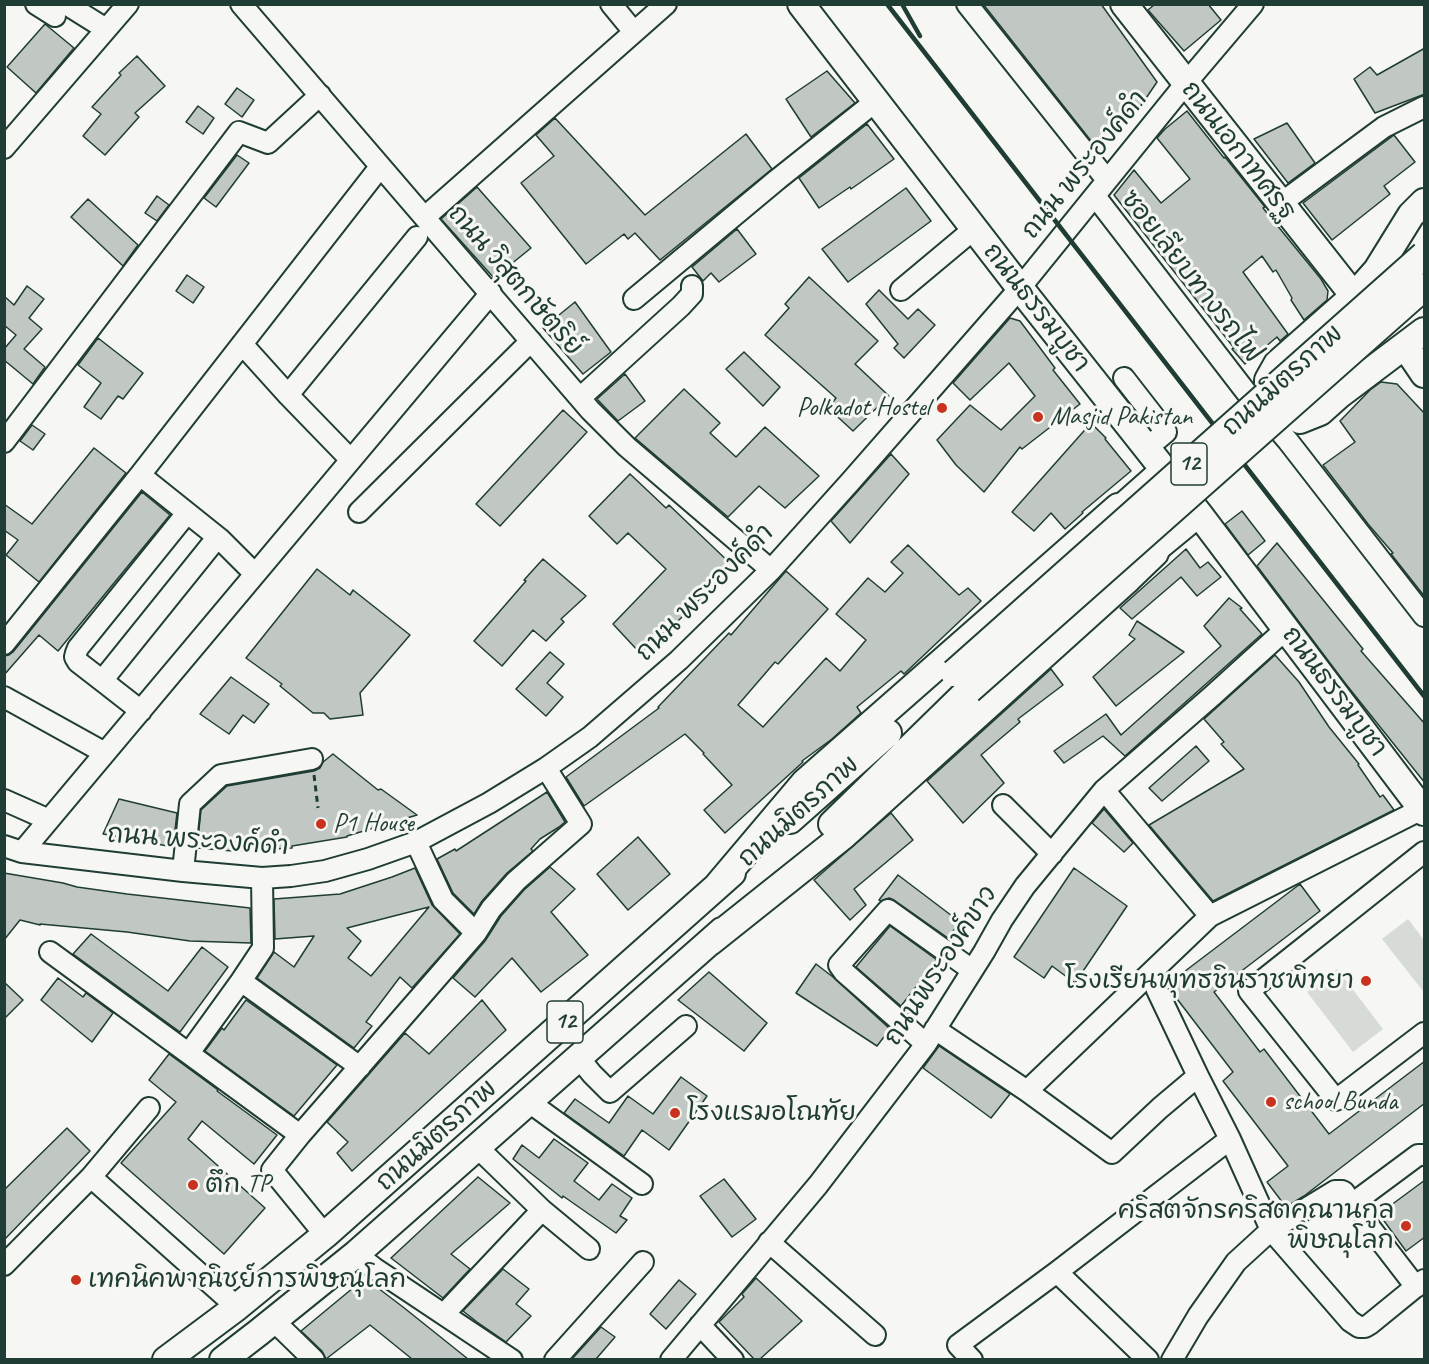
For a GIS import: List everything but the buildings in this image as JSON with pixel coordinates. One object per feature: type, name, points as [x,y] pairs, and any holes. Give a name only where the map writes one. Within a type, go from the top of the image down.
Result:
[{"type":"main road","name":"ถนนธรรมบูชา","points":[[801,4],[1020,288],[1199,514],[1424,811]]},
{"type":"main road","name":"ถนนเอกาทศรฐ","points":[[1129,6],[1186,83],[1354,296]]},
{"type":"main road","points":[[1425,202],[1411,215],[1377,270],[1354,296],[1295,347],[1288,364],[1288,375],[1294,388],[1320,402],[1339,395],[1415,338],[1425,374]]},
{"type":"main road","name":"ถนนมิตรภาพ","points":[[223,1359],[356,1254],[710,942],[962,681],[1425,255]]},
{"type":"main road","name":"ถนนมิตรภาพ","points":[[166,1359],[237,1307],[325,1235],[718,885],[962,681],[1425,287]]},
{"type":"main road","points":[[710,942],[843,836],[1155,553],[1161,526],[1143,504],[1118,507],[806,782],[718,885]]},
{"type":"street","points":[[36,4],[60,10],[106,29]]},
{"type":"street","points":[[4,148],[128,4]]},
{"type":"street","name":"ถนน วิสุตกษัตริย์","points":[[241,4],[580,398],[627,447],[771,570]]},
{"type":"street","points":[[610,4],[634,32]]},
{"type":"street","points":[[425,217],[666,4]]},
{"type":"street","points":[[967,4],[1107,180]]},
{"type":"street","name":"ถนน พระองค์ดำ","points":[[13,849],[183,871],[262,878],[325,871],[416,842],[489,803],[546,768],[590,737],[679,660],[771,570],[1020,288],[1253,4]]},
{"type":"street","points":[[4,442],[239,132],[268,143],[320,95]]},
{"type":"street","points":[[634,298],[876,101]]},
{"type":"street","points":[[1280,204],[1384,127],[1425,107]]},
{"type":"street","points":[[4,644],[140,475],[380,167]]},
{"type":"street","name":"ซอยเลียบทางรถไฟ","points":[[1095,196],[1246,392],[1288,441],[1425,616]]},
{"type":"street","points":[[901,290],[974,229]]},
{"type":"street","points":[[288,395],[417,237]]},
{"type":"street","points":[[580,398],[681,306],[692,294],[692,286]]},
{"type":"street","points":[[13,849],[49,820],[491,294]]},
{"type":"street","points":[[359,512],[531,340]]},
{"type":"street","points":[[242,344],[351,460]]},
{"type":"street","points":[[1118,507],[1155,458],[1166,432],[1124,378]]},
{"type":"street","points":[[140,475],[220,539],[255,574]]},
{"type":"street","points":[[141,711],[78,662],[75,657],[78,648],[187,513]]},
{"type":"street","points":[[1155,553],[1199,514]]},
{"type":"street","points":[[109,686],[105,678],[108,673],[212,544],[220,539]]},
{"type":"street","name":"ถนนพระองค์ขาว","points":[[671,1359],[818,1185],[931,1037],[1013,903],[1104,790],[1286,629]]},
{"type":"street","points":[[4,697],[105,753]]},
{"type":"street","points":[[183,871],[190,804],[221,775],[312,759]]},
{"type":"street","points":[[325,1235],[272,1170],[476,933],[490,909],[516,881],[581,824],[546,768]]},
{"type":"street","points":[[1104,790],[1210,916]]},
{"type":"street","points":[[4,800],[49,820]]},
{"type":"street","points":[[1003,805],[1052,854]]},
{"type":"street","points":[[1027,1091],[1210,916],[1424,811]]},
{"type":"street","points":[[416,842],[443,900],[476,933]]},
{"type":"street","points":[[1421,862],[1249,991],[1336,1100],[1425,1033]]},
{"type":"street","points":[[189,1053],[242,981],[263,948],[262,878]]},
{"type":"street","points":[[972,970],[888,910],[839,965],[844,972],[931,1037],[1027,1091],[1112,1153],[1198,1076]]},
{"type":"street","points":[[50,952],[300,1135]]},
{"type":"street","points":[[1152,972],[1157,990],[1230,1139],[1271,1230],[1350,1321],[1359,1327],[1370,1324],[1420,1283],[1344,1192],[1335,1191],[1271,1230],[1236,1262],[1198,1316],[1172,1359]]},
{"type":"street","points":[[242,981],[360,1067]]},
{"type":"street","points":[[579,1058],[610,1092],[686,1026]]},
{"type":"street","points":[[529,1102],[642,1184]]},
{"type":"street","points":[[4,1265],[91,1177],[149,1108]]},
{"type":"street","points":[[972,1359],[958,1345],[1230,1139]]},
{"type":"street","points":[[477,1148],[542,1210],[589,1249]]},
{"type":"street","points":[[1352,1204],[1418,1155],[1425,1155]]},
{"type":"street","points":[[91,1177],[237,1307]]},
{"type":"street","points":[[444,1314],[542,1210]]},
{"type":"street","points":[[769,1242],[874,1335]]},
{"type":"street","points":[[356,1254],[512,1359]]},
{"type":"street","points":[[555,1359],[643,1262]]},
{"type":"street","points":[[1057,1272],[1148,1359]]},
{"type":"street","points":[[274,1321],[314,1359]]},
{"type":"street","points":[[700,1325],[733,1359]]},
{"type":"path","points":[[312,759],[318,808]]},
{"type":"shaded area","points":[[1408,919],[1424,940],[1423,991],[1382,939]]},
{"type":"shaded area","points":[[1337,969],[1383,1029],[1353,1052],[1307,992]]},
{"type":"railway","points":[[887,4],[1424,696]]},
{"type":"railway","points":[[902,4],[920,36]]},
{"type":"place","name":"Polkadot Hostel","points":[[942,408]]},
{"type":"place","name":"Masjid Pakistan","points":[[1038,417]]},
{"type":"place","name":"P1 House","points":[[321,824]]},
{"type":"place","name":"โรงเรียนพุทธชินราชพิทยา","points":[[1366,981]]},
{"type":"place","name":"school Bunda","points":[[1271,1102]]},
{"type":"place","name":"โรงแรมอโณทัย","points":[[675,1113]]},
{"type":"place","name":"ตึก TP","points":[[193,1185]]},
{"type":"place","name":"คริสตจักรคริสตคุณานุกูล พิษณุโลก","points":[[1406,1226]]},
{"type":"place","name":"เทคนิคพาณิชย์การพิษณุโลก","points":[[76,1280]]}]
